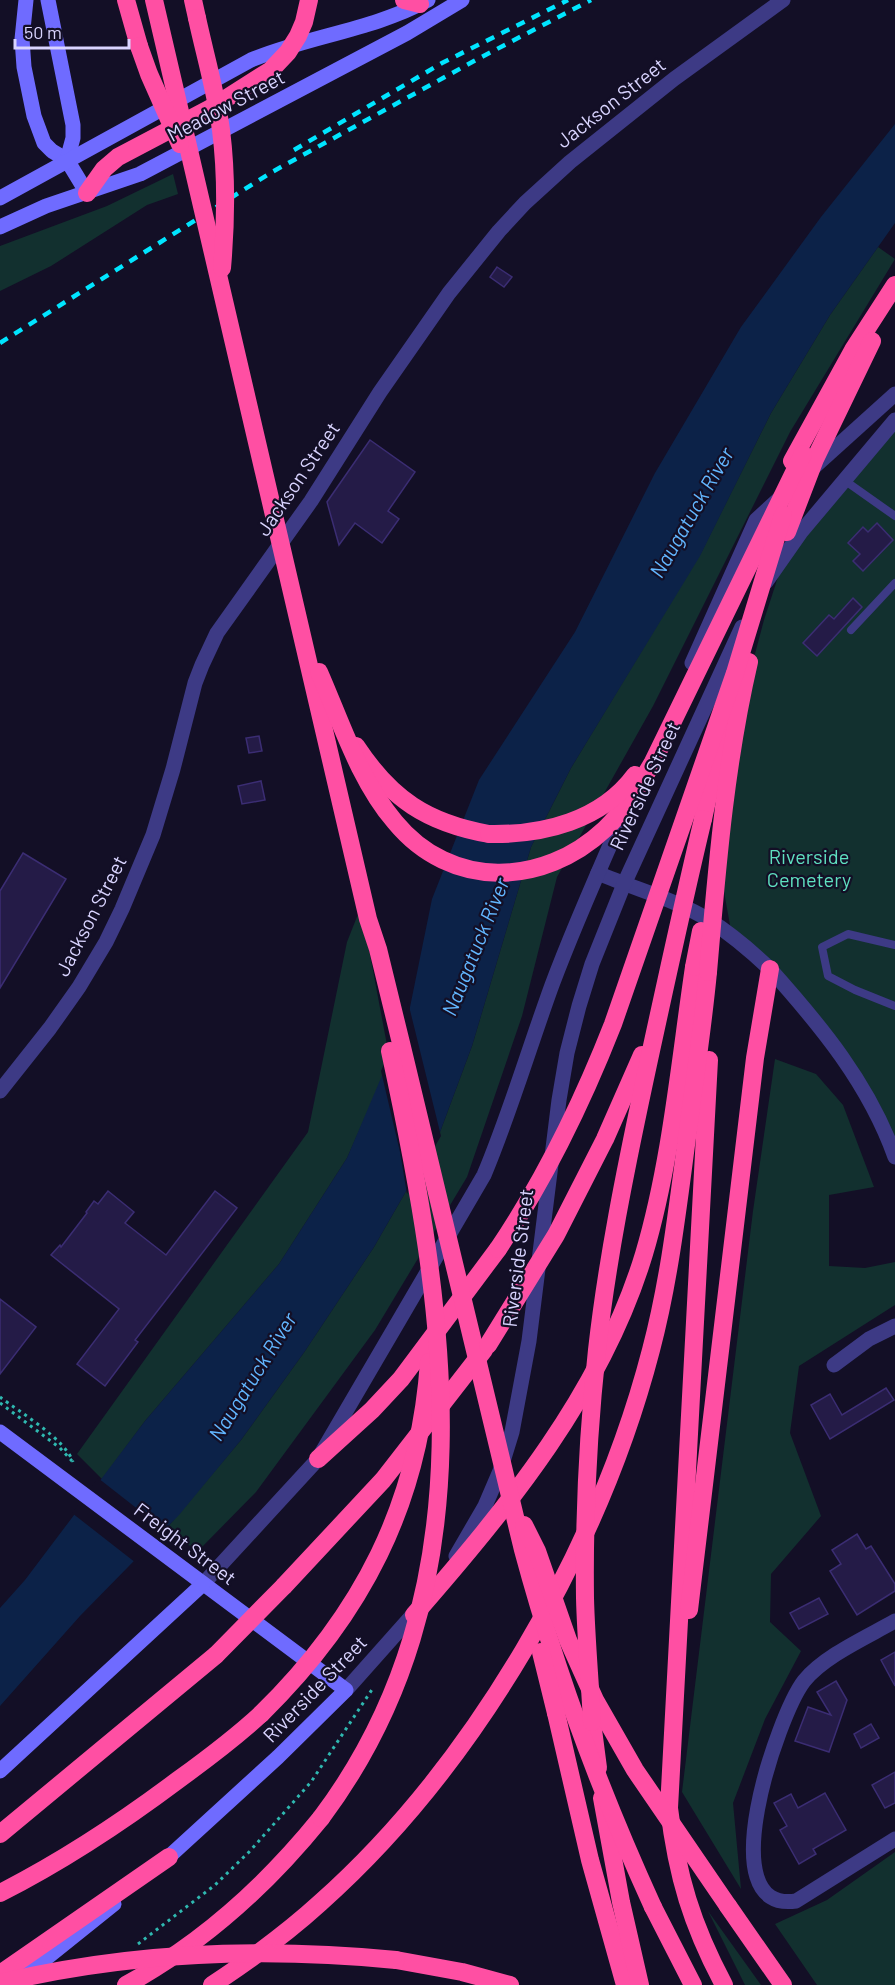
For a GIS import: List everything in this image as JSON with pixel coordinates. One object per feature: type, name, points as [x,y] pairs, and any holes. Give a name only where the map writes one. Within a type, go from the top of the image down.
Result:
[{"type":"highway","points":[[126,0],[139,46],[159,100],[194,174]]},
{"type":"highway","points":[[154,0],[301,631],[365,775],[380,802],[395,823],[414,842],[446,861],[477,872],[509,873],[544,867],[567,857],[588,844],[607,828],[637,789],[670,730],[803,454],[895,292]]},
{"type":"highway","points":[[154,0],[367,919],[461,1304],[590,1860],[625,1985]]},
{"type":"highway","points":[[87,193],[104,169],[118,157],[211,108],[263,76],[279,63],[293,44],[304,22],[309,0]]},
{"type":"highway","points":[[195,9],[216,98],[224,156],[226,215],[221,291]]},
{"type":"highway","points":[[301,631],[356,745],[371,768],[388,788],[420,810],[446,824],[489,834],[533,833],[554,828],[595,810],[615,797],[648,757],[797,451],[853,350],[895,285]]},
{"type":"highway","points":[[212,1985],[273,1942],[313,1909],[360,1865],[432,1783],[495,1696],[551,1602],[575,1555],[618,1454],[650,1352],[673,1243],[701,1045],[705,971],[721,826],[733,739],[746,678],[775,564],[815,459],[864,355],[895,300]]},
{"type":"highway","points":[[640,1985],[610,1845],[592,1722],[585,1600],[587,1477],[597,1349],[612,1242],[656,1023],[735,673],[766,564],[803,454]]},
{"type":"highway","points":[[318,1459],[372,1410],[401,1379],[498,1250],[545,1174],[602,1051],[735,673]]},
{"type":"highway","points":[[367,919],[378,949],[534,1590],[576,1722],[611,1812],[653,1906],[693,1985]]},
{"type":"highway","points":[[0,1893],[66,1857],[121,1821],[206,1759],[261,1714],[322,1648],[348,1611],[369,1576],[406,1488],[426,1399],[430,1313],[424,1232],[410,1146],[370,955],[367,919]]},
{"type":"highway","points":[[126,1985],[172,1958],[230,1914],[284,1863],[321,1818],[348,1780],[372,1740],[405,1664],[420,1613],[430,1567],[440,1472],[439,1371],[430,1270],[416,1179],[370,955],[367,919]]},
{"type":"highway","points":[[669,1773],[755,1058],[770,969]]},
{"type":"highway","points":[[409,1621],[471,1548],[539,1460],[581,1397],[616,1331],[632,1291],[655,1212],[705,971]]},
{"type":"highway","points":[[705,971],[669,1808],[679,1873],[699,1934],[724,1985]]},
{"type":"highway","points":[[0,1834],[216,1655],[284,1586],[383,1479],[488,1345],[556,1235],[605,1138],[656,1023]]},
{"type":"highway","points":[[512,1506],[532,1539],[574,1655],[613,1734],[648,1789],[783,1985]]},
{"type":"highway","points":[[0,1974],[169,1857]]},
{"type":"highway","points":[[0,1983],[55,1971],[181,1956],[266,1952],[396,1960],[462,1972],[510,1985]]},
{"type":"main road","points":[[26,0],[23,53],[30,104],[44,143],[67,160],[87,193]]},
{"type":"main road","points":[[48,0],[73,125],[73,138],[67,160]]},
{"type":"main road","name":"Meadow Street","points":[[0,226],[46,206],[130,178],[185,152],[407,33],[462,0]]},
{"type":"main road","name":"Meadow Street","points":[[0,198],[251,60],[293,44],[387,18],[417,1]]},
{"type":"main road","name":"Freight Street","points":[[0,1431],[345,1690]]},
{"type":"main road","name":"Riverside Street","points":[[0,1771],[203,1584]]},
{"type":"main road","name":"Riverside Street","points":[[13,1985],[169,1857],[279,1757],[345,1690]]},
{"type":"street","name":"Jackson Street","points":[[0,1091],[79,987],[106,942],[122,909],[153,835],[173,770],[195,683],[218,633],[311,501],[380,392],[449,293],[505,225],[570,162],[674,79],[783,0]]},
{"type":"street","name":"Riverside Street","points":[[203,1584],[318,1459],[484,1175],[498,1142],[552,986],[598,873],[756,520],[895,394]]},
{"type":"street","name":"Riverside Street","points":[[345,1690],[409,1621],[433,1590],[470,1533],[500,1471],[512,1432],[529,1341],[567,1053],[592,964],[624,884],[735,642],[764,585],[801,532],[895,420]]},
{"type":"street","points":[[598,873],[708,919],[752,951],[793,994],[858,1079],[883,1124],[895,1157]]},
{"type":"street","points":[[834,1365],[869,1339],[895,1326]]},
{"type":"street","points":[[895,1620],[831,1658],[804,1681],[796,1694],[781,1728],[763,1786],[754,1829],[754,1859],[759,1884],[774,1900],[785,1903],[796,1901],[806,1897],[895,1839]]},
{"type":"lane","points":[[844,480],[895,516]]},
{"type":"lane","points":[[851,630],[895,582]]},
{"type":"lane","points":[[895,945],[848,934],[822,947],[828,976],[895,1006]]},
{"type":"path","points":[[0,1397],[59,1441],[70,1452],[73,1462],[60,1448],[0,1403]]},
{"type":"path","points":[[154,1931],[215,1885],[250,1851],[311,1782],[374,1687]]},
{"type":"green space","points":[[173,174],[178,194],[147,205],[51,266],[0,291],[0,246],[107,206]]},
{"type":"green space","points":[[878,247],[895,259],[790,432],[653,706],[557,877],[522,1016],[467,1177],[375,1330],[256,1492],[201,1548],[183,1544],[166,1529],[241,1440],[305,1351],[374,1247],[440,1132],[472,1046],[531,847],[571,768],[702,551],[771,413],[830,315]]},
{"type":"green space","name":"Riverside Cemetery","points":[[895,420],[895,1158],[833,1045],[732,936],[723,886],[735,729],[764,620],[792,534]]},
{"type":"green space","points":[[366,894],[368,944],[390,1061],[347,1158],[279,1264],[145,1421],[102,1479],[77,1454],[308,1132],[347,942]]},
{"type":"green space","points":[[775,1059],[816,1074],[843,1105],[874,1187],[829,1195],[829,1266],[865,1268],[895,1262],[895,1305],[799,1366],[790,1433],[821,1516],[771,1574],[770,1622],[801,1651],[765,1719],[733,1803],[741,1889],[682,1792],[753,1211]]},
{"type":"green space","points":[[895,1852],[895,1985],[817,1985],[775,1924],[827,1900]]},
{"type":"green space","points":[[708,1911],[761,1985],[745,1985]]},
{"type":"water","name":"Naugatuck River","points":[[895,124],[895,223],[830,315],[771,413],[700,556],[571,768],[531,847],[472,1046],[440,1132],[374,1247],[305,1351],[241,1440],[179,1515],[80,1616],[0,1706],[0,1608],[25,1580],[145,1421],[279,1264],[347,1158],[409,1012],[432,899],[479,780],[575,632],[655,473],[741,327],[821,217]]},
{"type":"pier","points":[[408,1002],[441,1136],[407,1194],[400,1152],[381,1071]]},
{"type":"pier","points":[[98,1478],[167,1532],[136,1563],[72,1513]]},
{"type":"building","points":[[497,267],[512,277],[504,287],[490,277]]},
{"type":"building","points":[[370,440],[415,472],[388,511],[399,519],[382,543],[355,523],[339,545],[327,502]]},
{"type":"building","points":[[877,523],[893,540],[863,571],[853,561],[860,554],[848,543],[863,527],[868,532]]},
{"type":"building","points":[[853,598],[862,607],[817,656],[803,643],[829,615],[834,619]]},
{"type":"building","points":[[259,736],[262,751],[249,753],[246,738]]},
{"type":"building","points":[[261,781],[265,800],[242,804],[238,786]]},
{"type":"building","points":[[23,853],[66,879],[0,988],[0,891]]},
{"type":"building","points":[[108,1191],[134,1212],[125,1223],[166,1255],[215,1191],[237,1208],[135,1340],[138,1342],[105,1386],[77,1364],[119,1309],[51,1255],[60,1245],[61,1247],[94,1201],[98,1204]]},
{"type":"building","points":[[0,1299],[36,1327],[0,1374]]},
{"type":"building","points":[[886,1388],[894,1400],[830,1439],[811,1405],[830,1394],[842,1415]]},
{"type":"building","points":[[857,1534],[866,1549],[871,1546],[895,1584],[895,1591],[857,1615],[830,1571],[841,1564],[832,1550]]},
{"type":"building","points":[[819,1598],[828,1614],[799,1629],[790,1613]]},
{"type":"building","points":[[895,1652],[895,1686],[881,1660]]},
{"type":"building","points":[[836,1681],[847,1700],[829,1752],[795,1741],[808,1707],[831,1715],[817,1692]]},
{"type":"building","points":[[871,1724],[879,1738],[861,1748],[854,1734]]},
{"type":"building","points":[[895,1772],[895,1803],[885,1808],[872,1785]]},
{"type":"building","points":[[825,1793],[846,1830],[813,1849],[816,1854],[799,1864],[780,1830],[787,1826],[774,1803],[791,1794],[798,1808]]},
{"type":"railway","points":[[294,150],[442,63],[568,0]]},
{"type":"railway","points":[[0,343],[272,172],[474,61],[591,0]]}]
